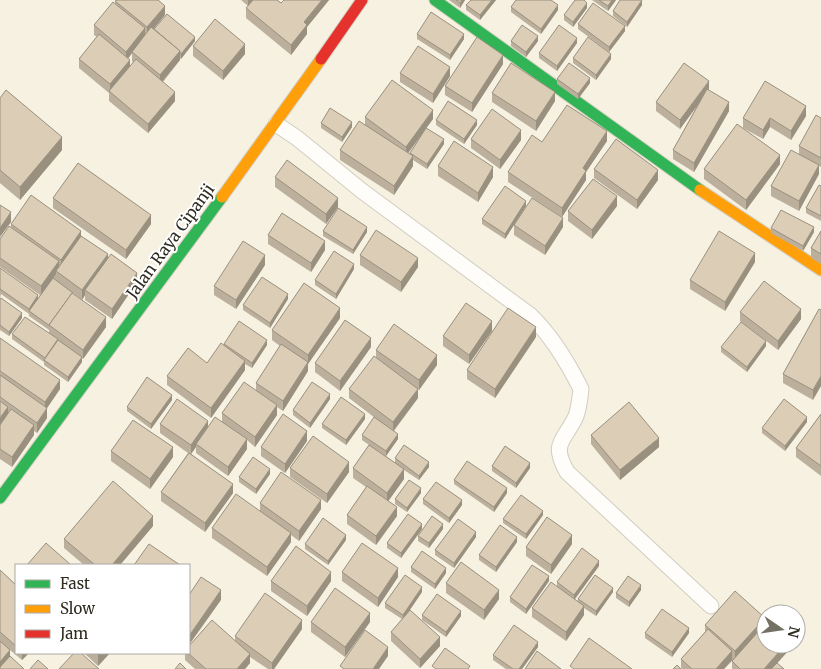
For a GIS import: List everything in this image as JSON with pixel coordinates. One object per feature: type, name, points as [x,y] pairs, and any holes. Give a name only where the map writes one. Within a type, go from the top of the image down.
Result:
[{"type":"main road","name":"Jalan Raya Cipanji","points":[[0,498],[276,124],[362,0]]},
{"type":"main road","points":[[435,0],[702,192],[821,270]]},
{"type":"lane","points":[[276,124],[297,138],[362,191],[530,315],[542,326],[561,351],[581,389],[576,416],[559,441],[560,460],[567,472],[711,606]]},
{"type":"building","points":[[158,0],[165,6],[147,27],[115,1]]},
{"type":"building","points":[[253,0],[277,0],[281,3],[284,0],[322,0],[304,22],[307,25],[291,45],[246,8]]},
{"type":"building","points":[[471,0],[492,0],[480,15],[466,5]]},
{"type":"building","points":[[516,0],[551,0],[558,5],[541,29],[511,7]]},
{"type":"building","points":[[575,0],[584,0],[587,3],[573,22],[564,15]]},
{"type":"building","points":[[599,0],[612,0],[608,6]]},
{"type":"building","points":[[620,0],[642,0],[627,22],[613,11]]},
{"type":"building","points":[[113,2],[145,28],[126,52],[94,25]]},
{"type":"building","points":[[593,3],[625,26],[609,47],[578,24]]},
{"type":"building","points":[[431,12],[464,34],[450,55],[417,34]]},
{"type":"building","points":[[167,14],[195,37],[181,54],[180,51],[154,29]]},
{"type":"building","points":[[215,19],[245,44],[223,71],[193,46]]},
{"type":"building","points":[[522,25],[538,36],[526,52],[511,41]]},
{"type":"building","points":[[559,25],[577,38],[557,66],[539,53]]},
{"type":"building","points":[[151,27],[180,51],[160,75],[132,52]]},
{"type":"building","points":[[99,34],[130,60],[110,84],[79,59]]},
{"type":"building","points":[[477,37],[503,55],[472,103],[445,86]]},
{"type":"building","points":[[588,37],[611,54],[596,75],[573,58]]},
{"type":"building","points":[[418,46],[450,67],[433,94],[400,73]]},
{"type":"building","points":[[136,59],[175,92],[148,124],[109,91]]},
{"type":"building","points":[[511,63],[555,92],[536,121],[492,93]]},
{"type":"building","points":[[569,63],[590,78],[578,94],[557,79]]},
{"type":"building","points":[[684,63],[709,81],[680,120],[656,102]]},
{"type":"building","points":[[392,80],[433,110],[406,147],[365,117]]},
{"type":"building","points":[[765,81],[806,106],[791,131],[770,118],[763,130],[743,118]]},
{"type":"building","points":[[707,89],[729,102],[694,163],[673,150]]},
{"type":"building","points":[[6,90],[62,137],[20,187],[0,170],[0,98]]},
{"type":"building","points":[[448,101],[477,120],[464,139],[436,120]]},
{"type":"building","points":[[567,105],[607,131],[583,168],[586,171],[562,208],[508,172],[532,135],[542,142]]},
{"type":"building","points":[[330,108],[352,122],[342,137],[321,123]]},
{"type":"building","points":[[492,109],[521,130],[500,160],[471,139]]},
{"type":"building","points":[[816,115],[821,118],[821,158],[799,146]]},
{"type":"building","points":[[359,121],[413,156],[394,186],[340,150]]},
{"type":"building","points":[[737,124],[780,155],[746,200],[704,169]]},
{"type":"building","points":[[426,128],[444,139],[427,164],[410,153]]},
{"type":"building","points":[[616,139],[658,170],[637,200],[594,169]]},
{"type":"building","points":[[454,141],[493,167],[478,193],[438,166]]},
{"type":"building","points":[[791,150],[819,165],[799,201],[771,186]]},
{"type":"building","points":[[287,160],[338,198],[326,214],[275,177]]},
{"type":"building","points":[[78,163],[151,215],[126,250],[53,198]]},
{"type":"building","points":[[593,179],[617,196],[592,230],[568,211]]},
{"type":"building","points":[[819,185],[821,186],[821,216],[806,208]]},
{"type":"building","points":[[505,186],[526,201],[505,234],[482,219]]},
{"type":"building","points":[[31,195],[81,231],[61,260],[11,224]]},
{"type":"building","points":[[532,198],[563,218],[545,246],[514,225]]},
{"type":"building","points":[[0,205],[11,212],[0,228]]},
{"type":"building","points":[[338,208],[367,227],[353,250],[323,231]]},
{"type":"building","points":[[781,210],[814,227],[803,246],[771,228]]},
{"type":"building","points":[[282,213],[325,241],[311,263],[268,235]]},
{"type":"building","points":[[9,226],[59,261],[41,286],[0,258],[0,239]]},
{"type":"building","points":[[376,230],[418,258],[401,282],[360,255]]},
{"type":"building","points":[[719,231],[755,253],[725,302],[690,280]]},
{"type":"building","points":[[821,231],[821,254],[811,248]]},
{"type":"building","points":[[81,236],[108,254],[82,290],[56,271]]},
{"type":"building","points":[[243,241],[265,255],[236,300],[214,286]]},
{"type":"building","points":[[334,251],[354,264],[336,294],[315,280]]},
{"type":"building","points":[[111,254],[137,273],[112,309],[85,290]]},
{"type":"building","points":[[0,268],[38,295],[29,309],[0,289]]},
{"type":"building","points":[[262,277],[288,294],[270,323],[243,305]]},
{"type":"building","points":[[53,278],[73,293],[50,326],[29,311]]},
{"type":"building","points":[[764,281],[801,309],[778,341],[740,312]]},
{"type":"building","points":[[304,283],[340,308],[308,355],[272,330]]},
{"type":"building","points":[[72,293],[106,317],[83,350],[49,325]]},
{"type":"building","points":[[1,298],[22,313],[9,332],[0,325]]},
{"type":"building","points":[[466,303],[492,321],[469,355],[443,336]]},
{"type":"building","points":[[508,308],[536,327],[495,389],[467,370]]},
{"type":"building","points":[[819,309],[821,310],[821,376],[813,390],[783,374]]},
{"type":"building","points":[[25,317],[58,339],[45,358],[12,334]]},
{"type":"building","points":[[345,320],[371,338],[340,381],[315,363]]},
{"type":"building","points":[[239,321],[267,340],[252,363],[224,344]]},
{"type":"building","points":[[741,322],[766,341],[747,367],[721,347]]},
{"type":"building","points":[[394,324],[437,355],[419,380],[376,350]]},
{"type":"building","points":[[0,338],[60,380],[45,402],[0,371]]},
{"type":"building","points":[[58,340],[82,357],[68,377],[44,360]]},
{"type":"building","points":[[221,343],[245,361],[211,408],[167,376],[188,348],[207,363]]},
{"type":"building","points":[[281,344],[308,362],[283,401],[256,383]]},
{"type":"building","points":[[374,356],[418,389],[393,422],[349,389]]},
{"type":"building","points":[[0,375],[47,408],[37,423],[0,397]]},
{"type":"building","points":[[147,377],[172,395],[151,424],[127,407]]},
{"type":"building","points":[[244,382],[277,405],[255,437],[222,413]]},
{"type":"building","points":[[312,382],[330,394],[310,423],[293,410]]},
{"type":"building","points":[[341,397],[365,414],[346,440],[322,424]]},
{"type":"building","points":[[177,399],[208,421],[191,445],[160,424]]},
{"type":"building","points":[[784,399],[807,417],[785,446],[762,428]]},
{"type":"building","points":[[0,401],[8,407],[0,418]]},
{"type":"building","points":[[629,402],[659,438],[620,470],[591,435]]},
{"type":"building","points":[[11,409],[34,425],[12,457],[0,449],[0,425]]},
{"type":"building","points":[[283,414],[307,431],[285,464],[261,447]]},
{"type":"building","points":[[821,414],[821,466],[796,448]]},
{"type":"building","points":[[215,417],[247,439],[228,467],[196,444]]},
{"type":"building","points":[[374,417],[398,434],[386,451],[362,435]]},
{"type":"building","points":[[133,420],[173,447],[150,479],[111,451]]},
{"type":"building","points":[[313,436],[349,462],[327,494],[290,468]]},
{"type":"building","points":[[369,445],[404,469],[387,493],[353,468]]},
{"type":"building","points":[[404,445],[429,462],[419,476],[395,458]]},
{"type":"building","points":[[505,446],[530,463],[516,483],[492,466]]},
{"type":"building","points":[[189,453],[233,484],[205,523],[161,492]]},
{"type":"building","points":[[253,457],[270,469],[256,489],[239,477]]},
{"type":"building","points":[[467,461],[507,488],[494,507],[454,480]]},
{"type":"building","points":[[281,472],[321,500],[299,531],[260,503]]},
{"type":"building","points":[[409,480],[421,488],[407,508],[395,499]]},
{"type":"building","points":[[113,481],[153,516],[113,564],[94,564],[64,539]]},
{"type":"building","points":[[436,482],[462,500],[449,518],[423,499]]},
{"type":"building","points":[[367,486],[397,507],[376,536],[347,515]]},
{"type":"building","points":[[236,494],[291,533],[267,567],[212,528]]},
{"type":"building","points":[[521,495],[543,511],[526,534],[503,519]]},
{"type":"building","points":[[408,514],[422,524],[401,553],[387,543]]},
{"type":"building","points":[[432,516],[443,524],[429,543],[418,536]]},
{"type":"building","points":[[547,517],[572,535],[551,565],[526,547]]},
{"type":"building","points":[[323,518],[346,535],[328,561],[305,544]]},
{"type":"building","points":[[458,519],[476,532],[454,563],[435,550]]},
{"type":"building","points":[[500,525],[517,537],[496,567],[479,555]]},
{"type":"building","points":[[46,543],[70,564],[28,564]]},
{"type":"building","points":[[362,543],[398,568],[378,598],[342,572]]},
{"type":"building","points":[[149,544],[179,564],[135,564]]},
{"type":"building","points":[[296,546],[331,572],[307,606],[271,581]]},
{"type":"building","points":[[582,548],[599,561],[574,595],[557,582]]},
{"type":"building","points":[[422,551],[446,568],[435,584],[411,567]]},
{"type":"building","points":[[461,562],[499,590],[484,610],[446,583]]},
{"type":"building","points":[[532,565],[549,576],[526,609],[510,597]]},
{"type":"building","points":[[0,570],[15,584],[15,645],[0,632]]},
{"type":"building","points":[[405,575],[422,587],[403,615],[385,603]]},
{"type":"building","points":[[595,575],[613,588],[596,611],[578,599]]},
{"type":"building","points":[[628,576],[641,585],[629,602],[616,593]]},
{"type":"building","points":[[201,577],[221,590],[190,635],[190,594]]},
{"type":"building","points":[[551,582],[584,606],[566,632],[532,608]]},
{"type":"building","points":[[335,588],[370,613],[345,647],[311,622]]},
{"type":"building","points":[[735,591],[756,610],[756,628],[735,651],[705,625]]},
{"type":"building","points":[[265,593],[302,620],[272,663],[235,636]]},
{"type":"building","points":[[437,594],[461,611],[446,632],[422,615]]},
{"type":"building","points":[[662,609],[689,628],[672,652],[645,633]]},
{"type":"building","points":[[410,610],[440,637],[420,659],[391,632]]},
{"type":"building","points":[[212,620],[250,654],[237,669],[206,669],[189,654],[190,645]]},
{"type":"building","points":[[514,625],[538,642],[519,669],[513,669],[493,655]]},
{"type":"building","points":[[708,629],[732,651],[716,669],[692,669],[681,659]]},
{"type":"building","points":[[365,630],[388,647],[373,669],[344,669],[340,666]]},
{"type":"building","points":[[756,634],[756,654],[777,654],[764,669],[740,669],[732,661]]},
{"type":"building","points":[[589,638],[632,669],[574,669],[570,666]]},
{"type":"building","points":[[0,641],[10,650],[0,662]]},
{"type":"building","points":[[445,648],[470,666],[468,669],[436,669],[432,666]]},
{"type":"building","points":[[537,651],[561,669],[525,669]]},
{"type":"building","points":[[73,654],[82,654],[99,669],[59,669]]},
{"type":"building","points":[[10,656],[24,669],[0,669]]},
{"type":"building","points":[[38,660],[48,669],[30,669]]},
{"type":"building","points":[[180,663],[186,669],[175,669]]},
{"type":"building","points":[[777,663],[784,669],[771,669]]},
{"type":"building","points":[[677,665],[681,669],[673,669]]},
{"type":"traffic: fast","points":[[435,0],[700,190]]},
{"type":"traffic: fast","points":[[0,498],[222,197]]},
{"type":"traffic: slow","points":[[222,197],[321,59]]},
{"type":"traffic: slow","points":[[700,190],[821,270]]},
{"type":"traffic: jam","points":[[321,59],[362,0]]}]
